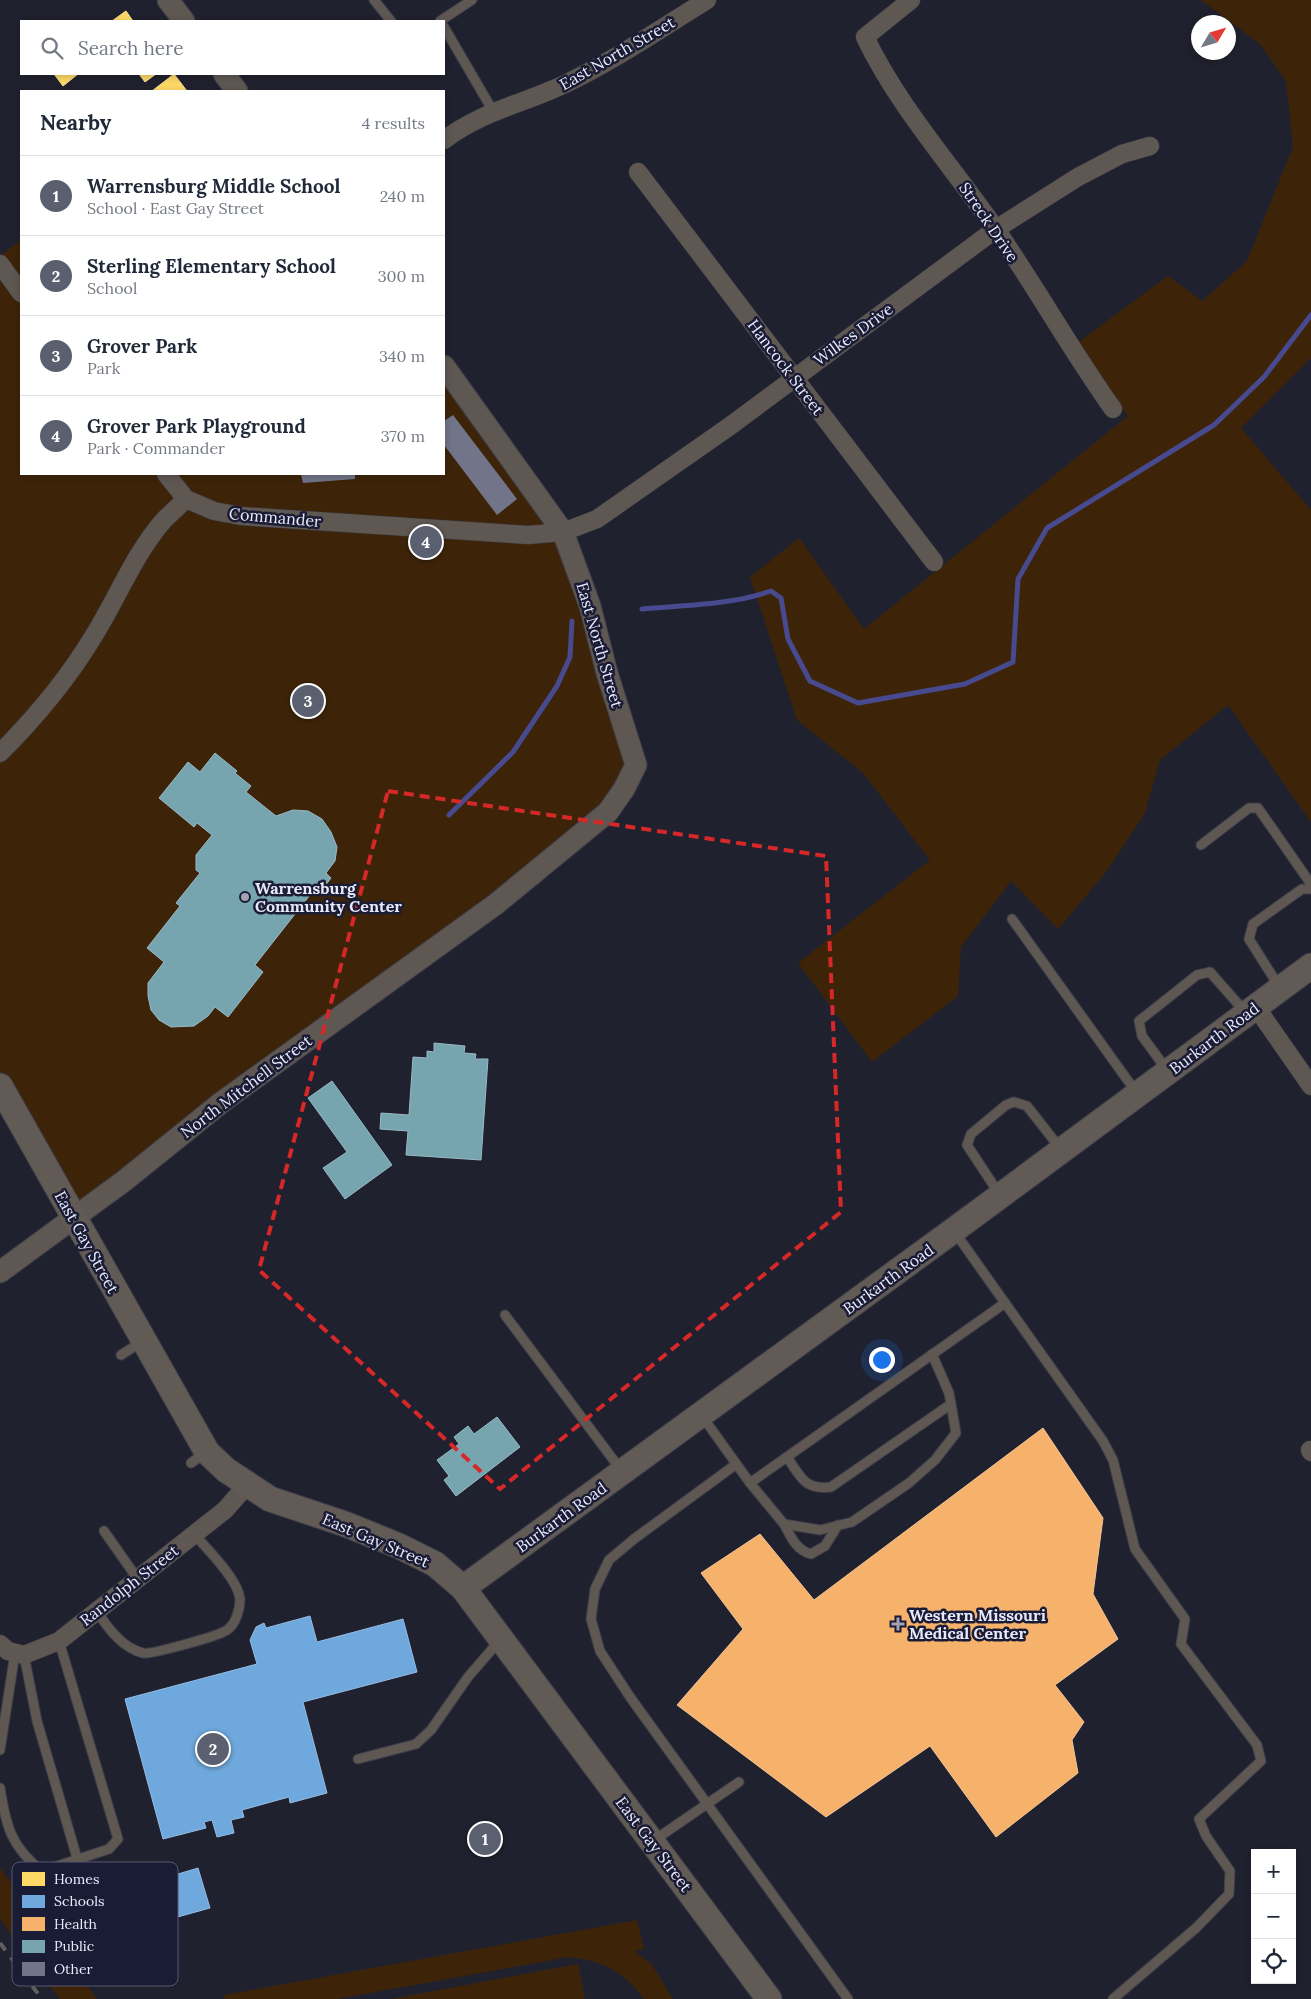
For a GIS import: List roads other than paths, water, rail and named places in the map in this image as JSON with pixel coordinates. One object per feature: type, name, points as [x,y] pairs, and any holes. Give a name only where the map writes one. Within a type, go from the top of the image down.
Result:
[{"type":"main road","name":"Burkarth Road","points":[[463,1588],[702,1416],[1311,966]]},
{"type":"main road","name":"East Gay Street","points":[[0,1086],[143,1341],[199,1458],[226,1470],[270,1499],[346,1524],[399,1546],[435,1564],[463,1588],[769,1999]]},
{"type":"street","points":[[168,0],[183,20]]},
{"type":"street","name":"East North Street","points":[[445,139],[462,126],[493,111],[553,90],[572,81],[707,0]]},
{"type":"street","name":"Streck Drive","points":[[911,0],[865,37],[880,68],[996,229],[1081,364],[1113,409]]},
{"type":"street","points":[[225,75],[236,90]]},
{"type":"street","name":"Wilkes Drive","points":[[563,532],[597,519],[730,426],[996,229],[1078,177],[1122,154],[1150,146]]},
{"type":"street","name":"Hancock Street","points":[[638,172],[934,562]]},
{"type":"street","points":[[0,264],[20,292]]},
{"type":"street","name":"East North Street","points":[[445,367],[563,532],[590,606],[607,673],[636,765],[624,789],[608,812],[496,904]]},
{"type":"street","points":[[0,753],[28,726],[56,690],[93,638],[151,537],[164,520],[186,499],[167,475]]},
{"type":"street","name":"Commander","points":[[186,499],[214,511],[241,516],[528,535],[563,532]]},
{"type":"street","name":"North Mitchell Street","points":[[0,1272],[124,1181],[222,1102],[496,904]]},
{"type":"street","points":[[1251,1010],[1309,1077]]},
{"type":"street","name":"Randolph Street","points":[[20,1654],[59,1641],[225,1510],[247,1485]]},
{"type":"street","points":[[0,1644],[20,1654]]},
{"type":"lane","points":[[374,0],[390,20]]},
{"type":"lane","points":[[442,20],[472,0]]},
{"type":"lane","points":[[445,29],[493,111]]},
{"type":"lane","points":[[1201,845],[1249,808],[1258,808],[1311,884]]},
{"type":"lane","points":[[1280,989],[1249,939],[1253,924],[1302,889],[1311,889]]},
{"type":"lane","points":[[1012,919],[1138,1094]]},
{"type":"lane","points":[[1169,1071],[1142,1036],[1139,1021],[1197,975],[1210,972],[1251,1010]]},
{"type":"lane","points":[[1000,1196],[967,1145],[971,1134],[1006,1105],[1014,1102],[1027,1106],[1062,1150]]},
{"type":"lane","points":[[954,1230],[1103,1441],[1112,1460],[1135,1549],[1185,1619],[1182,1644],[1257,1745],[1261,1761],[1199,1818],[1206,1836],[1230,1871],[1228,1894],[1196,1928],[1112,1999]]},
{"type":"lane","points":[[750,1483],[1005,1302]]},
{"type":"lane","points":[[505,1315],[622,1472]]},
{"type":"lane","points":[[121,1355],[143,1341]]},
{"type":"lane","points":[[784,1524],[820,1530],[852,1522],[909,1484],[935,1460],[956,1433],[949,1393],[932,1354]]},
{"type":"lane","points":[[787,1457],[804,1481],[816,1488],[831,1487],[951,1404]]},
{"type":"lane","points":[[702,1416],[735,1465],[784,1524],[793,1541],[803,1551],[811,1554],[825,1546],[838,1526]]},
{"type":"lane","points":[[735,1465],[634,1539],[609,1560],[595,1588],[591,1619],[600,1651],[682,1772],[848,1999]]},
{"type":"lane","points":[[104,1531],[137,1578]]},
{"type":"lane","points":[[96,1610],[109,1630],[135,1650],[145,1654],[190,1643],[228,1630],[237,1618],[240,1599],[233,1582],[194,1534]]},
{"type":"lane","points":[[358,1760],[416,1744],[431,1730],[468,1677],[501,1638]]},
{"type":"lane","points":[[59,1641],[118,1839],[109,1849],[66,1862]]},
{"type":"lane","points":[[20,1654],[37,1721],[77,1858]]},
{"type":"lane","points":[[0,1750],[20,1654]]},
{"type":"lane","points":[[653,1842],[739,1782]]},
{"type":"lane","points":[[0,1788],[8,1825],[15,1845],[33,1862]]},
{"type":"waterway","points":[[642,609],[724,602],[771,591],[781,598],[788,639],[810,681],[858,703],[965,684],[1013,662],[1018,579],[1047,528],[1214,425],[1264,377],[1311,315]]},
{"type":"waterway","points":[[449,815],[513,752],[557,686],[570,657],[572,621]]},
{"type":"railway","points":[[0,1943],[12,1959]]},
{"type":"railway","points":[[32,1986],[42,1999]]},
{"type":"place","name":"Grover Park Playground","points":[[426,542]]},
{"type":"place","name":"Grover Park","points":[[308,701]]},
{"type":"place","name":"Warrensburg Community Center","points":[[245,897]]},
{"type":"place","name":"Western Missouri Medical Center","points":[[898,1624]]},
{"type":"place","name":"Sterling Elementary School","points":[[213,1749]]},
{"type":"place","name":"Warrensburg Middle School","points":[[485,1839]]}]
